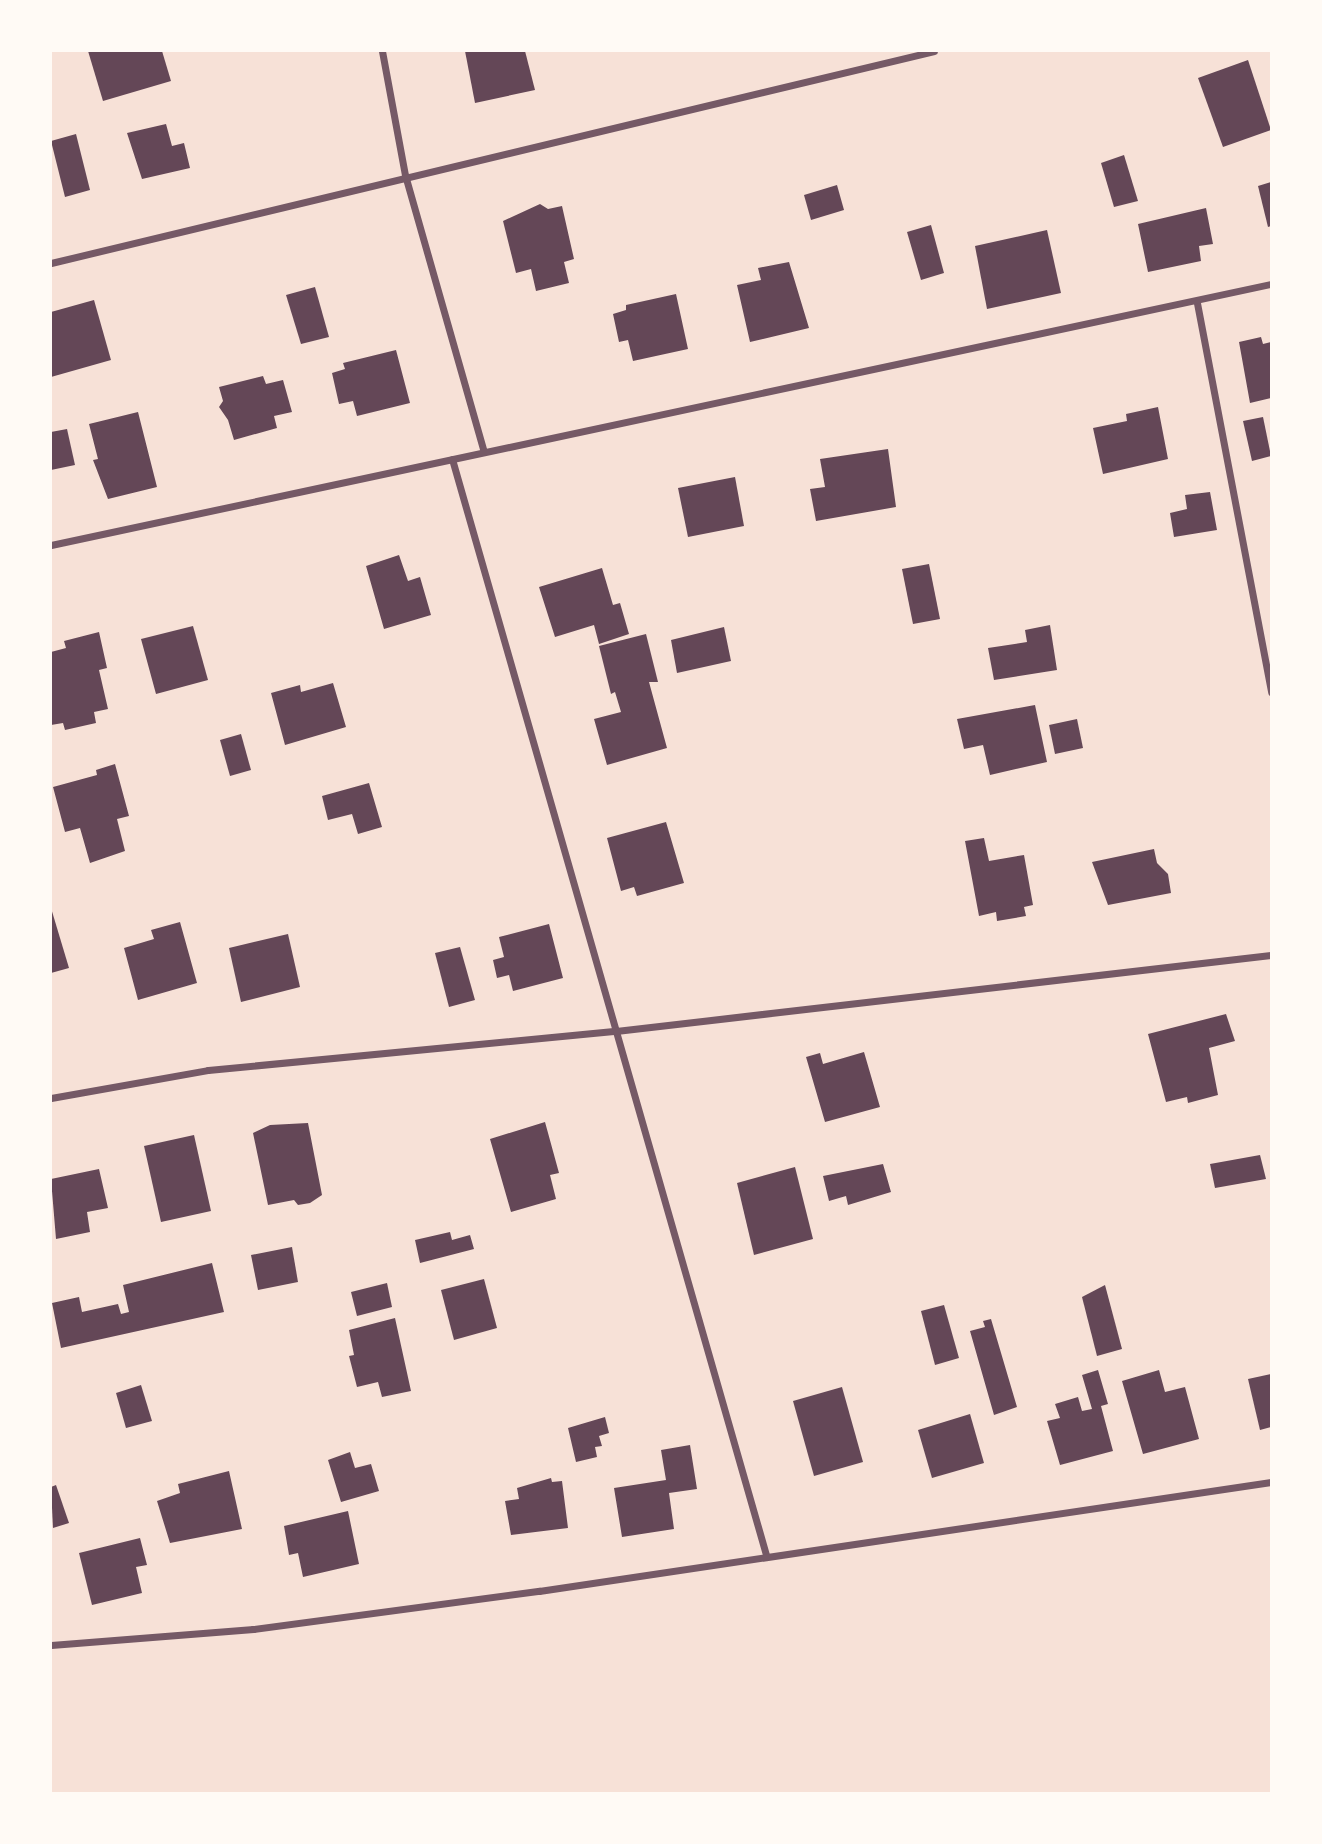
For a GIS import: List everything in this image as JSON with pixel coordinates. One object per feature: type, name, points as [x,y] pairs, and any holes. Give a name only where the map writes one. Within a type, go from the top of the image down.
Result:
[{"type":"street","points":[[382,51],[405,175],[484,452]]},
{"type":"street","points":[[51,262],[405,175],[934,51]]},
{"type":"street","points":[[51,545],[1197,303],[1271,284]]},
{"type":"street","points":[[1197,303],[1271,692]]},
{"type":"street","points":[[452,459],[766,1555]]},
{"type":"street","points":[[51,1098],[208,1070],[616,1031],[1271,956]]},
{"type":"street","points":[[51,1644],[253,1629],[1271,1482]]},
{"type":"building","points":[[88,51],[162,51],[171,81],[103,101]]},
{"type":"building","points":[[465,51],[525,51],[535,90],[475,103]]},
{"type":"building","points":[[1248,60],[1271,130],[1223,147],[1198,78]]},
{"type":"building","points":[[166,124],[172,146],[184,143],[190,168],[142,179],[127,133]]},
{"type":"building","points":[[76,134],[90,190],[65,197],[51,141]]},
{"type":"building","points":[[1124,155],[1138,201],[1114,207],[1101,163]]},
{"type":"building","points":[[1271,182],[1271,226],[1268,227],[1258,186]]},
{"type":"building","points":[[837,185],[844,210],[811,220],[804,195]]},
{"type":"building","points":[[540,204],[548,209],[562,206],[574,259],[564,262],[569,283],[536,291],[531,269],[516,273],[503,221]]},
{"type":"building","points":[[1206,208],[1213,244],[1199,246],[1201,261],[1148,272],[1138,224]]},
{"type":"building","points":[[931,225],[944,273],[921,280],[907,232]]},
{"type":"building","points":[[1047,230],[1061,293],[987,309],[975,246]]},
{"type":"building","points":[[789,262],[809,328],[750,342],[737,285],[761,280],[758,268]]},
{"type":"building","points":[[315,287],[329,337],[301,344],[286,295]]},
{"type":"building","points":[[676,294],[688,349],[633,361],[628,340],[619,342],[613,314],[626,310],[626,305]]},
{"type":"building","points":[[94,300],[111,360],[51,377],[51,312]]},
{"type":"building","points":[[1261,337],[1263,344],[1271,342],[1271,398],[1250,403],[1239,342]]},
{"type":"building","points":[[396,350],[410,403],[357,416],[353,401],[339,404],[332,373],[345,369],[343,363]]},
{"type":"building","points":[[263,376],[266,384],[283,380],[292,412],[274,416],[277,428],[234,440],[228,420],[219,407],[223,401],[219,387]]},
{"type":"building","points":[[1158,407],[1168,459],[1103,474],[1093,428],[1127,421],[1126,414]]},
{"type":"building","points":[[138,412],[157,487],[108,499],[93,460],[98,459],[89,424]]},
{"type":"building","points":[[1263,417],[1271,456],[1252,461],[1243,421]]},
{"type":"building","points":[[67,429],[75,465],[51,470],[51,432]]},
{"type":"building","points":[[888,449],[896,507],[816,521],[810,489],[825,487],[820,459]]},
{"type":"building","points":[[735,477],[744,526],[688,537],[678,488]]},
{"type":"building","points":[[1210,492],[1217,530],[1174,537],[1170,513],[1187,509],[1185,495]]},
{"type":"building","points":[[399,555],[408,581],[420,577],[431,615],[384,629],[366,566]]},
{"type":"building","points":[[929,564],[940,619],[913,624],[902,569]]},
{"type":"building","points":[[602,568],[613,605],[620,603],[629,634],[599,644],[594,625],[555,637],[539,587]]},
{"type":"building","points":[[1050,625],[1057,670],[994,680],[988,648],[1027,642],[1025,630]]},
{"type":"building","points":[[193,626],[208,680],[156,694],[141,639]]},
{"type":"building","points":[[724,627],[731,661],[677,673],[671,640]]},
{"type":"building","points":[[99,632],[107,668],[99,670],[108,709],[94,712],[96,723],[65,730],[63,723],[51,725],[51,652],[66,648],[64,641]]},
{"type":"building","points":[[646,634],[658,682],[649,682],[667,748],[607,765],[594,719],[621,712],[615,692],[611,694],[599,646]]},
{"type":"building","points":[[333,683],[346,727],[285,745],[271,693],[300,685],[301,692]]},
{"type":"building","points":[[1035,705],[1047,762],[990,775],[983,745],[964,749],[957,719]]},
{"type":"building","points":[[1077,719],[1083,748],[1055,754],[1049,725]]},
{"type":"building","points":[[241,734],[251,770],[230,776],[220,740]]},
{"type":"building","points":[[115,764],[129,816],[117,819],[125,851],[90,863],[80,828],[65,832],[53,787],[97,775],[96,770]]},
{"type":"building","points":[[369,783],[382,827],[358,834],[352,814],[328,820],[322,796]]},
{"type":"building","points":[[666,822],[684,883],[637,896],[634,887],[621,891],[607,838]]},
{"type":"building","points":[[984,838],[989,861],[1024,855],[1033,905],[1024,907],[1026,916],[997,921],[996,912],[979,916],[965,841]]},
{"type":"building","points":[[1154,849],[1157,863],[1168,874],[1171,893],[1108,905],[1092,862]]},
{"type":"building","points":[[51,908],[69,968],[51,973]]},
{"type":"building","points":[[180,922],[197,983],[138,1000],[124,948],[154,939],[151,930]]},
{"type":"building","points":[[549,924],[563,978],[513,991],[509,975],[497,978],[493,960],[504,957],[499,937]]},
{"type":"building","points":[[288,934],[300,987],[241,1002],[229,948]]},
{"type":"building","points":[[460,947],[475,1000],[449,1007],[435,953]]},
{"type":"building","points":[[1226,1014],[1235,1041],[1209,1048],[1218,1095],[1188,1103],[1187,1097],[1166,1102],[1148,1034]]},
{"type":"building","points":[[864,1052],[880,1107],[825,1122],[806,1057],[820,1053],[823,1064]]},
{"type":"building","points":[[545,1122],[559,1173],[550,1175],[556,1199],[511,1212],[490,1139]]},
{"type":"building","points":[[308,1123],[322,1195],[310,1203],[298,1205],[294,1200],[268,1205],[253,1133],[270,1125]]},
{"type":"building","points":[[194,1135],[211,1211],[161,1222],[144,1146]]},
{"type":"building","points":[[1260,1155],[1266,1179],[1215,1188],[1210,1164]]},
{"type":"building","points":[[883,1164],[891,1192],[848,1205],[846,1196],[829,1201],[823,1176]]},
{"type":"building","points":[[795,1167],[813,1239],[754,1255],[737,1183]]},
{"type":"building","points":[[99,1169],[108,1208],[87,1212],[90,1232],[56,1239],[51,1179]]},
{"type":"building","points":[[450,1232],[452,1240],[470,1235],[474,1249],[420,1263],[415,1240]]},
{"type":"building","points":[[292,1247],[298,1282],[258,1290],[251,1255]]},
{"type":"building","points":[[212,1263],[224,1312],[61,1348],[52,1303],[79,1297],[82,1312],[118,1304],[121,1314],[129,1312],[123,1285]]},
{"type":"building","points":[[484,1279],[497,1328],[454,1340],[441,1290]]},
{"type":"building","points":[[387,1283],[392,1307],[357,1316],[351,1292]]},
{"type":"building","points":[[1105,1285],[1122,1349],[1097,1356],[1082,1297]]},
{"type":"building","points":[[944,1305],[959,1358],[935,1365],[921,1311]]},
{"type":"building","points":[[395,1318],[411,1391],[382,1397],[378,1382],[357,1387],[349,1356],[354,1355],[349,1330]]},
{"type":"building","points":[[991,1319],[1017,1407],[994,1415],[970,1331],[985,1327],[983,1321]]},
{"type":"building","points":[[1098,1370],[1108,1404],[1101,1406],[1113,1451],[1060,1465],[1047,1421],[1060,1418],[1055,1404],[1078,1397],[1082,1411],[1092,1409],[1082,1375]]},
{"type":"building","points":[[1159,1370],[1165,1392],[1185,1387],[1199,1439],[1143,1454],[1122,1381]]},
{"type":"building","points":[[1271,1374],[1271,1427],[1260,1430],[1248,1379]]},
{"type":"building","points":[[141,1385],[152,1421],[126,1428],[116,1393]]},
{"type":"building","points":[[842,1387],[863,1462],[814,1476],[793,1401]]},
{"type":"building","points":[[970,1414],[984,1463],[932,1478],[918,1430]]},
{"type":"building","points":[[605,1417],[609,1433],[599,1436],[602,1446],[595,1447],[597,1457],[576,1462],[568,1428]]},
{"type":"building","points":[[690,1445],[697,1489],[669,1493],[674,1529],[622,1537],[614,1488],[666,1480],[661,1450]]},
{"type":"building","points":[[350,1452],[355,1468],[371,1464],[379,1491],[341,1502],[328,1460]]},
{"type":"building","points":[[229,1471],[242,1529],[170,1543],[157,1501],[180,1493],[178,1484]]},
{"type":"building","points":[[551,1478],[552,1482],[562,1481],[568,1528],[511,1535],[505,1501],[519,1499],[517,1488]]},
{"type":"building","points":[[56,1485],[69,1523],[53,1528],[51,1487]]},
{"type":"building","points":[[348,1511],[359,1564],[303,1577],[298,1553],[289,1555],[284,1526]]},
{"type":"building","points":[[140,1538],[147,1565],[136,1567],[142,1593],[92,1605],[79,1553]]}]
